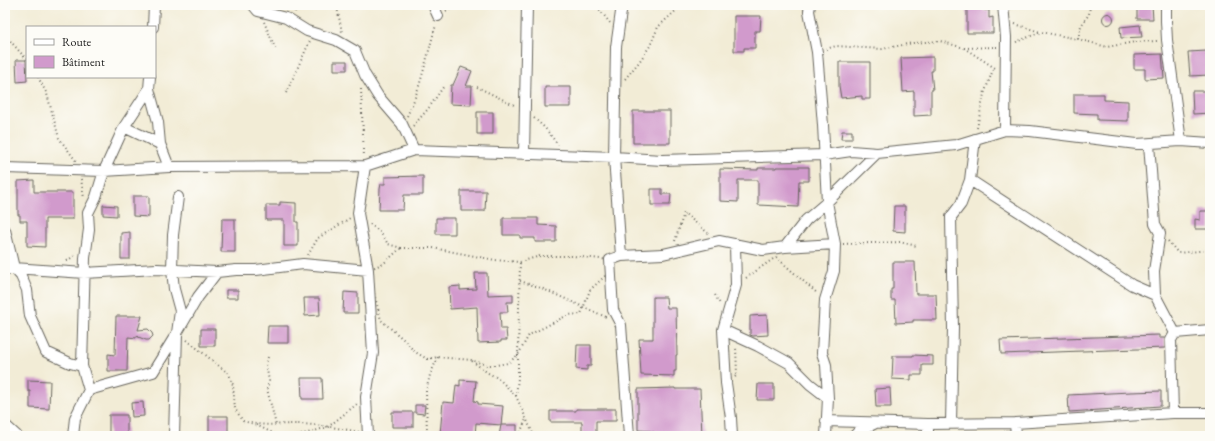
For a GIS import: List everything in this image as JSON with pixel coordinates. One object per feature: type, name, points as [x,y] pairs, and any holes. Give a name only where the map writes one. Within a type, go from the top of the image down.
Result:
[{"type":"street","points":[[153,26],[154,5]]},
{"type":"street","points":[[433,5],[438,16]]},
{"type":"street","points":[[524,154],[527,5]]},
{"type":"street","points":[[621,256],[614,157],[616,47],[622,5]]},
{"type":"street","points":[[1003,5],[1006,47],[1005,130]]},
{"type":"street","points":[[1166,5],[1168,40],[1181,141]]},
{"type":"street","points":[[808,7],[817,52],[827,202],[835,244],[834,271],[825,300],[822,353],[826,365],[828,398],[826,436]]},
{"type":"street","points":[[255,8],[286,18],[307,31],[336,40],[355,51],[365,75],[378,96],[402,124],[414,150]]},
{"type":"street","points":[[150,78],[149,89],[158,122],[160,144],[169,167]]},
{"type":"street","points":[[73,436],[75,418],[89,390],[82,366],[84,273],[89,229],[88,213],[96,197],[104,171],[124,127],[149,89]]},
{"type":"street","points":[[124,127],[160,144]]},
{"type":"street","points":[[5,168],[104,171],[169,167],[365,166],[414,150],[662,160],[824,155],[851,151],[877,153],[956,145],[1005,130],[1030,131],[1137,144],[1181,141],[1210,143]]},
{"type":"street","points":[[951,423],[953,328],[951,217],[961,204],[970,180],[975,140]]},
{"type":"street","points":[[1149,144],[1155,224],[1160,233],[1154,271],[1155,294],[1175,333]]},
{"type":"street","points":[[785,247],[806,220],[827,202],[877,153]]},
{"type":"street","points":[[365,166],[358,213],[368,270],[373,354],[366,397],[365,434]]},
{"type":"street","points":[[970,180],[1132,285],[1155,294]]},
{"type":"street","points":[[174,436],[177,333],[180,311],[174,289],[172,270],[173,235],[178,197]]},
{"type":"street","points":[[5,230],[10,269]]},
{"type":"street","points":[[629,436],[621,325],[613,310],[610,260],[621,256],[663,254],[718,241],[763,250],[835,244]]},
{"type":"street","points":[[732,436],[726,382],[723,330],[736,285],[735,244]]},
{"type":"street","points":[[10,269],[84,273],[157,269],[217,272],[256,270],[303,264],[368,270]]},
{"type":"street","points":[[10,269],[21,276],[27,290],[30,316],[46,352],[70,363],[82,366]]},
{"type":"street","points":[[89,390],[153,372],[198,296],[217,272]]},
{"type":"street","points":[[723,330],[758,346],[789,363],[810,384],[828,398]]},
{"type":"street","points":[[1175,333],[1210,330]]},
{"type":"street","points":[[1173,413],[1171,340],[1175,333]]},
{"type":"street","points":[[826,421],[928,424],[1015,423],[1173,413],[1210,413]]},
{"type":"street","points":[[854,436],[860,430],[875,423]]},
{"type":"street","points":[[1015,423],[1016,436]]},
{"type":"street","points":[[928,424],[928,436]]},
{"type":"street","points":[[5,425],[17,436]]},
{"type":"path","points":[[444,86],[428,110],[413,126],[402,124],[411,107],[438,16],[455,5]]},
{"type":"path","points":[[593,5],[599,9],[619,33]]},
{"type":"path","points":[[615,92],[650,46],[658,27],[682,5]]},
{"type":"path","points":[[1078,39],[1081,26],[1089,14],[1090,5]]},
{"type":"path","points":[[336,7],[342,33]]},
{"type":"path","points":[[255,8],[266,26],[276,50]]},
{"type":"path","points":[[1005,21],[1041,32],[1078,39],[1107,47],[1135,42],[1168,40]]},
{"type":"path","points":[[964,48],[1006,47],[1041,32]]},
{"type":"path","points":[[286,93],[315,33]]},
{"type":"path","points":[[5,35],[26,59]]},
{"type":"path","points":[[817,52],[836,46],[882,49],[913,43],[940,41],[964,48],[1005,74]]},
{"type":"path","points":[[975,140],[984,94],[994,67]]},
{"type":"path","points":[[365,75],[361,82],[365,166]]},
{"type":"path","points":[[38,78],[46,94],[59,138],[75,158],[80,171],[82,191],[88,213]]},
{"type":"path","points":[[303,264],[318,238],[358,213],[380,232],[388,244],[401,248],[433,248],[494,260],[520,262],[540,256],[573,256],[610,260],[605,276],[590,290],[581,314],[568,316],[529,335],[518,355],[508,363],[487,365],[471,360],[438,357],[427,359],[415,352],[403,339],[381,320],[368,270],[384,263],[401,248]]},
{"type":"path","points":[[671,252],[684,213],[718,241]]},
{"type":"path","points":[[1160,233],[1178,253],[1210,250]]},
{"type":"path","points":[[65,263],[87,242]]},
{"type":"path","points":[[835,244],[900,242],[918,246]]},
{"type":"path","points":[[763,250],[776,257],[825,300]]},
{"type":"path","points":[[736,285],[776,257]]},
{"type":"path","points":[[516,396],[518,378],[520,262]]},
{"type":"path","points":[[520,281],[541,288],[583,306],[621,325]]},
{"type":"path","points":[[177,333],[229,374],[233,385],[235,409],[243,421],[255,425],[274,434],[275,436]]},
{"type":"path","points":[[268,357],[266,364],[269,381],[267,389],[276,425]]},
{"type":"path","points":[[427,436],[426,391],[430,375],[438,357]]},
{"type":"path","points":[[471,360],[488,374],[498,378],[516,396],[534,436]]},
{"type":"path","points":[[297,436],[328,427],[366,397]]},
{"type":"path","points":[[519,436],[526,419]]},
{"type":"path","points":[[255,425],[295,424],[328,427],[365,434]]},
{"type":"building","points":[[967,5],[984,5],[984,10],[989,10],[989,18],[993,17],[993,33],[967,33]]},
{"type":"building","points":[[1137,5],[1152,5],[1153,19],[1137,19]]},
{"type":"building","points":[[1108,13],[1112,15],[1114,19],[1112,23],[1108,25],[1104,23],[1102,19],[1104,15]]},
{"type":"building","points":[[734,16],[761,16],[760,31],[755,31],[755,48],[744,48],[744,51],[734,51]]},
{"type":"building","points":[[1140,25],[1142,37],[1121,38],[1120,27]]},
{"type":"building","points":[[1207,51],[1209,75],[1190,76],[1188,52]]},
{"type":"building","points":[[1162,54],[1164,78],[1145,79],[1145,69],[1134,69],[1134,55]]},
{"type":"building","points":[[933,57],[933,71],[931,71],[933,90],[931,90],[931,115],[914,116],[914,91],[903,92],[901,58]]},
{"type":"building","points":[[16,60],[26,60],[27,81],[17,82]]},
{"type":"building","points":[[334,61],[347,61],[347,70],[334,70]]},
{"type":"building","points":[[839,62],[870,62],[870,99],[862,99],[862,96],[841,98],[839,86]]},
{"type":"building","points":[[461,67],[472,71],[466,86],[472,86],[471,105],[450,104],[451,85],[453,85]]},
{"type":"building","points":[[545,87],[571,87],[571,107],[545,107]]},
{"type":"building","points":[[1192,91],[1209,91],[1210,113],[1193,114]]},
{"type":"building","points":[[1074,94],[1104,94],[1104,100],[1128,101],[1128,121],[1097,120],[1097,114],[1074,113]]},
{"type":"building","points":[[633,111],[670,111],[670,143],[633,143]]},
{"type":"building","points":[[477,112],[493,112],[493,134],[477,134]]},
{"type":"building","points":[[842,131],[852,131],[852,139],[841,139]]},
{"type":"building","points":[[809,167],[809,181],[799,181],[798,207],[758,205],[758,180],[738,180],[738,202],[720,201],[720,169],[758,170],[758,168]]},
{"type":"building","points":[[423,176],[423,195],[404,195],[403,210],[379,210],[380,189],[381,184],[385,184],[385,177]]},
{"type":"building","points":[[34,180],[34,192],[73,192],[73,219],[45,219],[45,247],[27,246],[27,221],[20,221],[20,215],[18,215],[18,181]]},
{"type":"building","points":[[651,189],[662,189],[662,194],[671,194],[670,205],[651,205]]},
{"type":"building","points":[[461,191],[486,191],[485,211],[461,211]]},
{"type":"building","points":[[133,196],[149,196],[149,217],[133,216]]},
{"type":"building","points":[[280,202],[296,203],[298,246],[284,246],[284,220],[266,220],[266,205],[280,205]]},
{"type":"building","points":[[103,205],[117,206],[117,216],[103,215]]},
{"type":"building","points":[[894,206],[905,206],[905,232],[893,231]]},
{"type":"building","points":[[1200,211],[1210,211],[1210,229],[1195,229],[1195,219],[1200,220]]},
{"type":"building","points":[[436,218],[455,218],[455,234],[436,234]]},
{"type":"building","points":[[503,218],[538,218],[538,225],[556,226],[556,242],[535,242],[535,238],[520,238],[520,235],[503,235]]},
{"type":"building","points":[[222,219],[235,219],[235,252],[221,252]]},
{"type":"building","points":[[130,232],[130,259],[121,259],[121,233]]},
{"type":"building","points":[[893,262],[915,262],[916,294],[936,294],[937,320],[913,320],[913,322],[896,323],[895,300],[891,300],[891,289],[893,289]]},
{"type":"building","points":[[475,273],[487,273],[488,295],[513,294],[513,302],[507,302],[508,312],[500,312],[501,329],[506,329],[507,340],[501,340],[501,342],[478,343],[477,307],[450,309],[449,287],[460,286],[460,290],[476,289]]},
{"type":"building","points":[[226,290],[238,290],[238,298],[226,298]]},
{"type":"building","points":[[344,292],[358,293],[358,313],[343,313]]},
{"type":"building","points":[[653,297],[666,297],[667,308],[676,308],[677,355],[676,371],[674,371],[674,376],[641,375],[639,339],[653,339]]},
{"type":"building","points":[[304,298],[319,298],[320,315],[305,316]]},
{"type":"building","points":[[767,315],[768,335],[750,335],[750,316]]},
{"type":"building","points":[[116,316],[142,316],[138,330],[148,329],[153,336],[149,340],[136,336],[136,338],[128,337],[127,371],[108,371],[108,354],[115,355]]},
{"type":"building","points":[[268,326],[288,326],[288,343],[267,343]]},
{"type":"building","points":[[201,329],[215,329],[215,346],[201,346]]},
{"type":"building","points":[[1159,335],[1159,338],[1165,338],[1165,348],[1001,354],[1000,340]]},
{"type":"building","points":[[577,345],[591,345],[591,366],[587,366],[587,370],[576,369]]},
{"type":"building","points":[[893,356],[933,356],[933,365],[922,365],[922,375],[911,375],[911,380],[892,379]]},
{"type":"building","points":[[301,378],[322,378],[323,399],[302,399]]},
{"type":"building","points":[[28,380],[50,381],[49,409],[30,408],[30,391],[28,391]]},
{"type":"building","points":[[460,380],[476,381],[474,401],[478,402],[478,404],[503,406],[501,425],[476,423],[475,436],[440,434],[443,402],[454,403],[456,385],[460,386]]},
{"type":"building","points":[[758,384],[774,384],[774,400],[757,400]]},
{"type":"building","points":[[890,388],[891,407],[876,407],[875,389]]},
{"type":"building","points":[[638,389],[700,389],[702,436],[654,436],[654,432],[638,430]]},
{"type":"building","points":[[1161,391],[1161,406],[1069,412],[1068,395]]},
{"type":"building","points":[[143,402],[144,416],[132,417],[131,403]]},
{"type":"building","points":[[415,405],[425,405],[424,414],[415,413]]},
{"type":"building","points":[[576,409],[616,409],[616,421],[596,421],[596,436],[582,436],[582,422],[550,422],[550,411],[576,411]]},
{"type":"building","points":[[392,412],[413,412],[413,427],[392,427]]},
{"type":"building","points":[[109,415],[127,415],[127,436],[109,436]]},
{"type":"building","points":[[209,416],[228,416],[228,436],[209,436]]},
{"type":"building","points":[[501,425],[517,425],[517,436],[499,436]]}]
